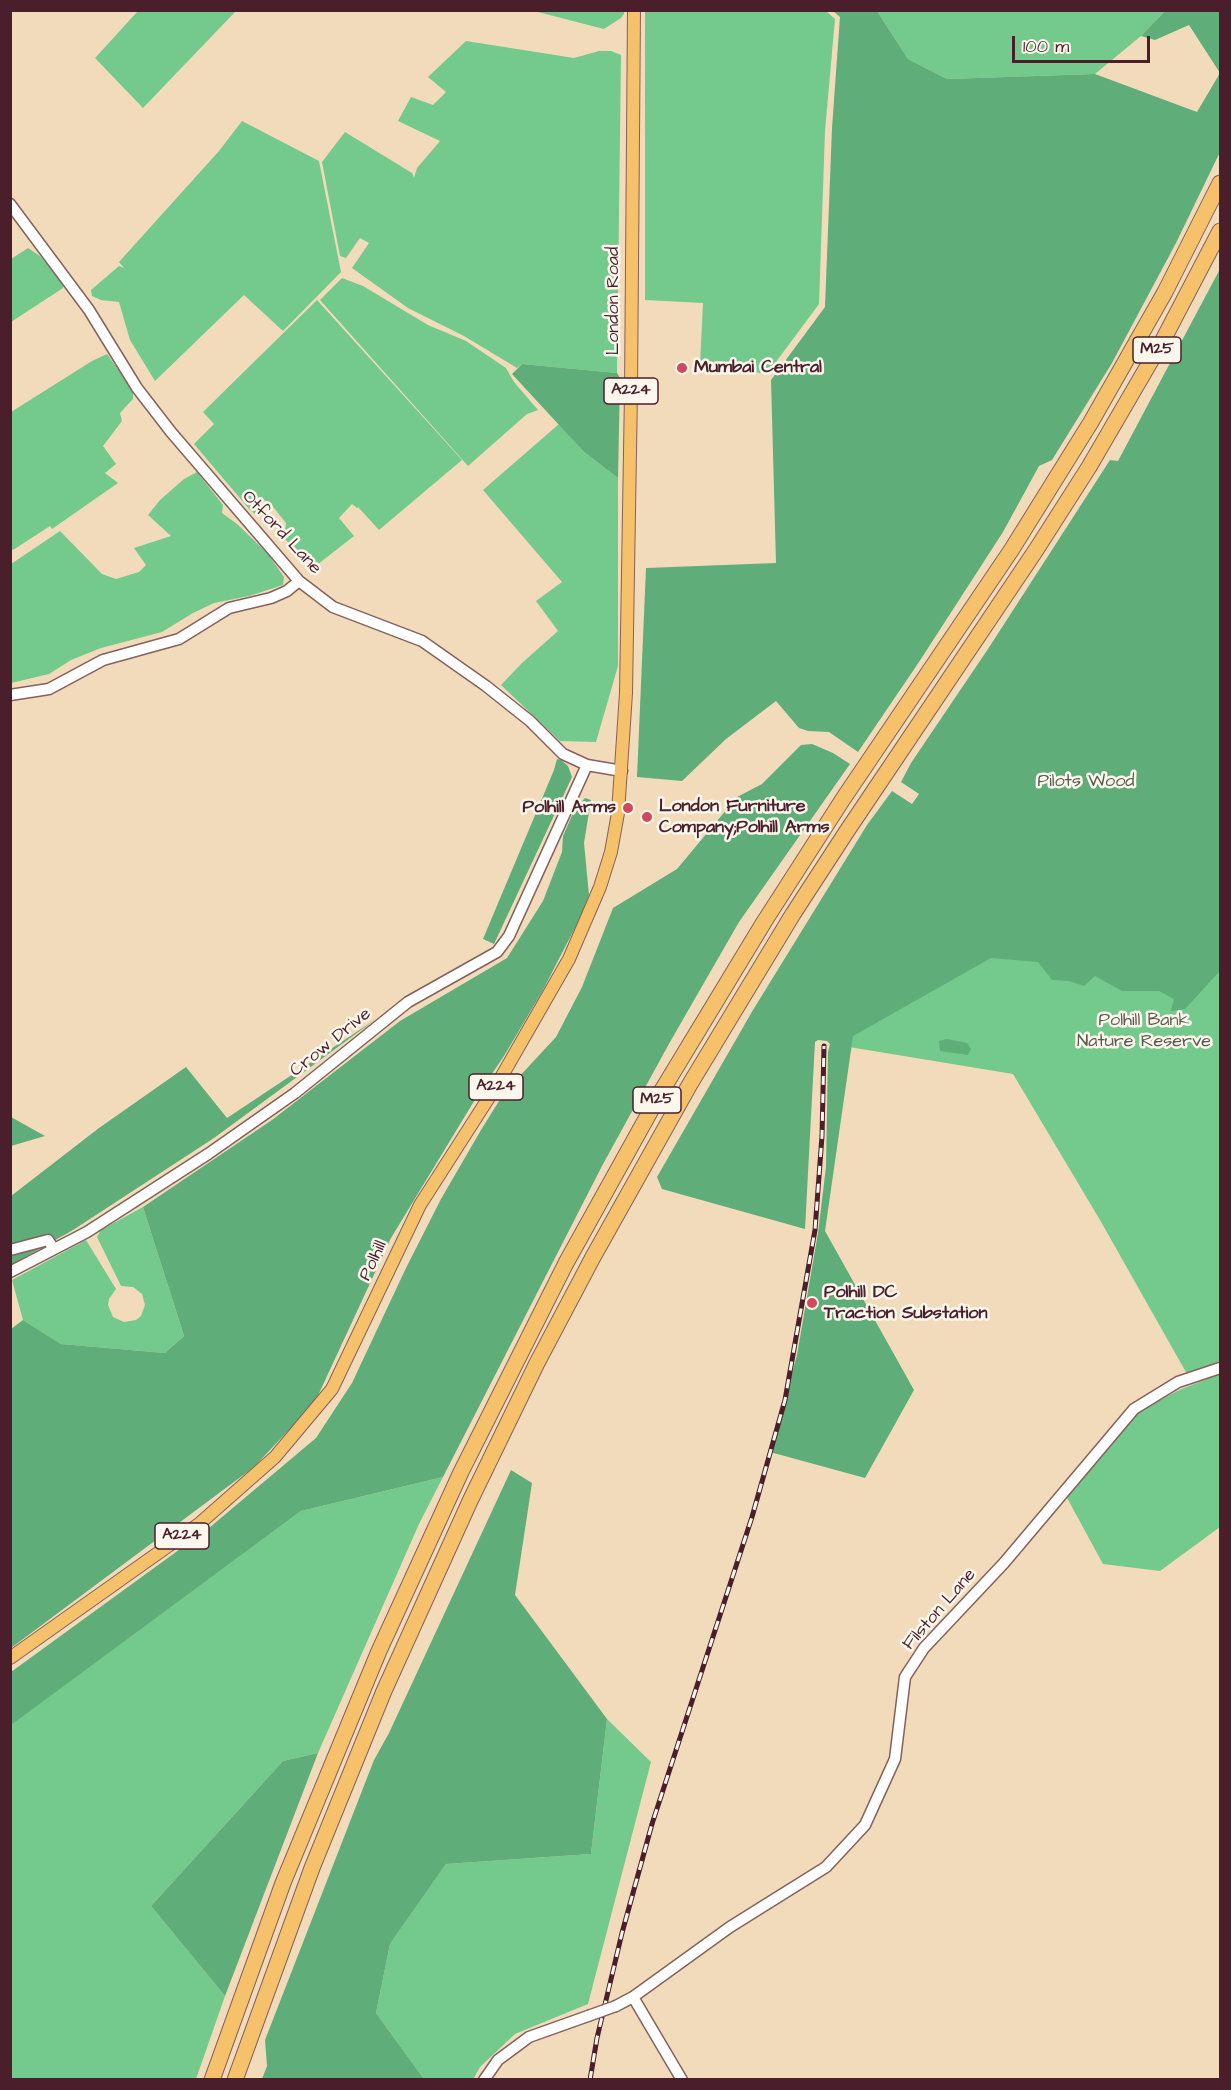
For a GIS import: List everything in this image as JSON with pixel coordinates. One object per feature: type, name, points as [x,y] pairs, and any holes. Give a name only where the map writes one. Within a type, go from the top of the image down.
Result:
[{"type":"highway","name":"M25","points":[[212,2079],[283,1883],[383,1642],[474,1445],[566,1263],[686,1050],[774,906],[849,790],[1012,549],[1091,422],[1165,292],[1221,183]]},
{"type":"highway","name":"M25","points":[[235,2079],[302,1895],[384,1691],[475,1491],[537,1363],[666,1127],[772,948],[1089,467],[1154,357],[1221,231]]},
{"type":"main road","name":"London Road","points":[[622,771],[628,584],[634,10]]},
{"type":"main road","name":"Polhill","points":[[10,1658],[199,1524],[275,1457],[332,1389],[420,1205],[495,1088],[577,944],[608,861],[618,813],[622,771]]},
{"type":"street","name":"Otford Lane","points":[[10,204],[89,310],[137,388],[171,432],[299,581],[333,607],[422,641],[486,686],[530,721],[563,754],[587,765],[622,771]]},
{"type":"street","points":[[10,695],[50,689],[103,660],[179,639],[229,608],[271,598],[287,591],[299,581]]},
{"type":"street","name":"Crow Drive","points":[[10,1272],[87,1232],[217,1148],[295,1094],[408,1002],[497,952],[509,936],[587,765]]},
{"type":"street","points":[[10,1250],[48,1240],[54,1249]]},
{"type":"street","name":"Filston Lane","points":[[484,2079],[498,2060],[529,2037],[633,1998],[730,1927],[826,1867],[865,1825],[895,1759],[905,1677],[924,1648],[1004,1563],[1134,1409],[1178,1382],[1221,1368]]},
{"type":"street","points":[[633,1998],[682,2079]]},
{"type":"green space","points":[[825,10],[835,19],[825,131],[819,304],[767,374],[700,364],[703,303],[645,300],[645,11]]},
{"type":"green space","points":[[138,11],[236,11],[143,108],[95,58]]},
{"type":"green space","points":[[534,11],[624,11],[621,18],[604,29]]},
{"type":"green space","points":[[833,11],[877,11],[908,59],[947,79],[1095,74],[1197,112],[1220,73],[1220,152],[1176,243],[1112,363],[1052,460],[1039,466],[1003,532],[858,752],[829,732],[799,728],[776,701],[726,739],[682,781],[637,777],[646,568],[776,563],[771,380],[825,307],[832,128],[840,17]]},
{"type":"green space","points":[[877,11],[1165,11],[1141,36],[1095,74],[947,79],[908,59]]},
{"type":"green space","points":[[1165,11],[1220,11],[1220,73],[1189,25],[1155,40],[1141,36]]},
{"type":"green space","points":[[466,41],[574,58],[599,51],[611,51],[621,55],[617,373],[522,364],[517,368],[464,336],[408,308],[352,268],[369,243],[360,238],[346,258],[340,256],[322,162],[345,132],[412,173],[414,178],[417,168],[440,141],[398,121],[411,97],[433,105],[446,92],[428,77]]},
{"type":"green space","points":[[242,121],[319,161],[341,272],[283,331],[244,295],[155,381],[130,340],[119,302],[101,300],[92,296],[91,290],[119,266],[124,268],[119,262],[219,151]]},
{"type":"green space","points":[[28,248],[40,256],[63,283],[63,288],[11,322],[11,259]]},
{"type":"green space","name":"Pilots Wood","points":[[1220,269],[1220,973],[1185,1009],[1171,1011],[1174,999],[1159,991],[1122,991],[1095,976],[1084,986],[1069,981],[1052,980],[1038,962],[991,958],[853,1036],[825,1231],[914,1390],[865,1478],[770,1452],[797,1355],[818,1233],[826,1167],[830,1044],[827,1041],[815,1042],[805,1229],[662,1189],[657,1177],[753,1010],[867,825],[892,791],[912,804],[919,794],[901,782],[911,763],[1110,460],[1118,461]]},
{"type":"green space","points":[[342,278],[363,286],[428,325],[466,341],[506,368],[514,382],[538,410],[527,414],[468,466],[320,300]]},
{"type":"green space","points":[[317,300],[462,460],[379,530],[358,507],[352,504],[339,518],[354,536],[313,568],[284,538],[286,523],[270,503],[264,500],[255,514],[194,444],[214,424],[203,412]]},
{"type":"green space","points":[[107,354],[133,391],[133,399],[120,413],[122,421],[103,446],[116,464],[105,473],[118,483],[52,529],[50,526],[13,550],[11,548],[11,412]]},
{"type":"green space","points":[[522,364],[617,373],[620,378],[618,478],[584,452],[512,374]]},
{"type":"green space","points":[[559,424],[584,452],[618,478],[618,666],[596,742],[560,741],[501,685],[558,631],[536,601],[562,582],[483,490]]},
{"type":"green space","points":[[197,472],[223,505],[222,513],[268,554],[284,577],[283,585],[249,596],[214,603],[162,632],[101,648],[71,660],[49,674],[11,683],[11,564],[60,531],[102,574],[116,579],[139,572],[146,565],[134,548],[171,536],[148,515],[160,500],[184,479]]},
{"type":"green space","points":[[812,744],[833,753],[850,764],[739,922],[670,1042],[602,1166],[443,1477],[301,1511],[11,1725],[11,1672],[209,1528],[316,1438],[352,1383],[441,1199],[481,1130],[504,1093],[556,1037],[582,987],[613,908],[677,869],[737,797],[762,784],[801,745]]},
{"type":"green space","points":[[557,759],[568,766],[572,777],[494,944],[483,939]]},
{"type":"green space","points":[[585,798],[591,800],[584,843],[589,895],[579,920],[543,990],[504,1056],[391,1238],[315,1402],[254,1467],[11,1648],[11,1329],[23,1320],[61,1344],[165,1353],[184,1336],[143,1207],[272,1120],[400,1021],[507,958],[543,901],[562,852],[563,836],[574,811]]},
{"type":"green space","name":"Polhill Bank Nature Reserve","points":[[990,956],[1220,971],[1220,1361],[1187,1374],[1100,1220],[1013,1074],[849,1047],[850,1035]]},
{"type":"green space","points":[[376,1019],[214,1138],[73,1230],[11,1265],[11,1196],[99,1128],[186,1067],[227,1118]]},
{"type":"green space","points":[[947,1039],[967,1043],[971,1049],[968,1055],[940,1051],[939,1041]]},
{"type":"green space","points":[[11,1117],[45,1136],[11,1146]]},
{"type":"green space","points":[[143,1207],[184,1336],[165,1353],[61,1344],[23,1320],[12,1280],[86,1240],[116,1289],[108,1305],[113,1317],[124,1322],[136,1320],[141,1316],[145,1305],[142,1294],[133,1287],[121,1286],[97,1237],[101,1230]]},
{"type":"green space","points":[[1220,1374],[1220,1527],[1160,1571],[1103,1564],[1066,1496],[1138,1412],[1179,1390]]},
{"type":"green space","points":[[511,1470],[532,1483],[515,1595],[607,1719],[591,1854],[446,1864],[390,1944],[376,2013],[424,2079],[262,2079],[267,2066],[265,2040],[374,1760],[389,1733]]},
{"type":"green space","points":[[443,1477],[419,1524],[318,1753],[283,1761],[151,1906],[225,1996],[196,2079],[11,2079],[10,1725],[301,1511]]},
{"type":"green space","points":[[607,1719],[651,1762],[588,2004],[515,2034],[480,2067],[473,2080],[424,2079],[376,2013],[390,1944],[446,1864],[591,1854]]},
{"type":"green space","points":[[318,1753],[225,1996],[151,1906],[283,1761]]},
{"type":"railway","points":[[590,2080],[597,2038],[622,1933],[652,1824],[752,1517],[785,1400],[815,1230],[822,1136],[824,1046]]},
{"type":"place","name":"Mumbai Central","points":[[682,368]]},
{"type":"place","name":"Polhill Arms","points":[[628,808]]},
{"type":"place","name":"London Furniture Company;Polhill Arms","points":[[647,817]]},
{"type":"place","name":"Polhill DC Traction Substation","points":[[812,1303]]}]
